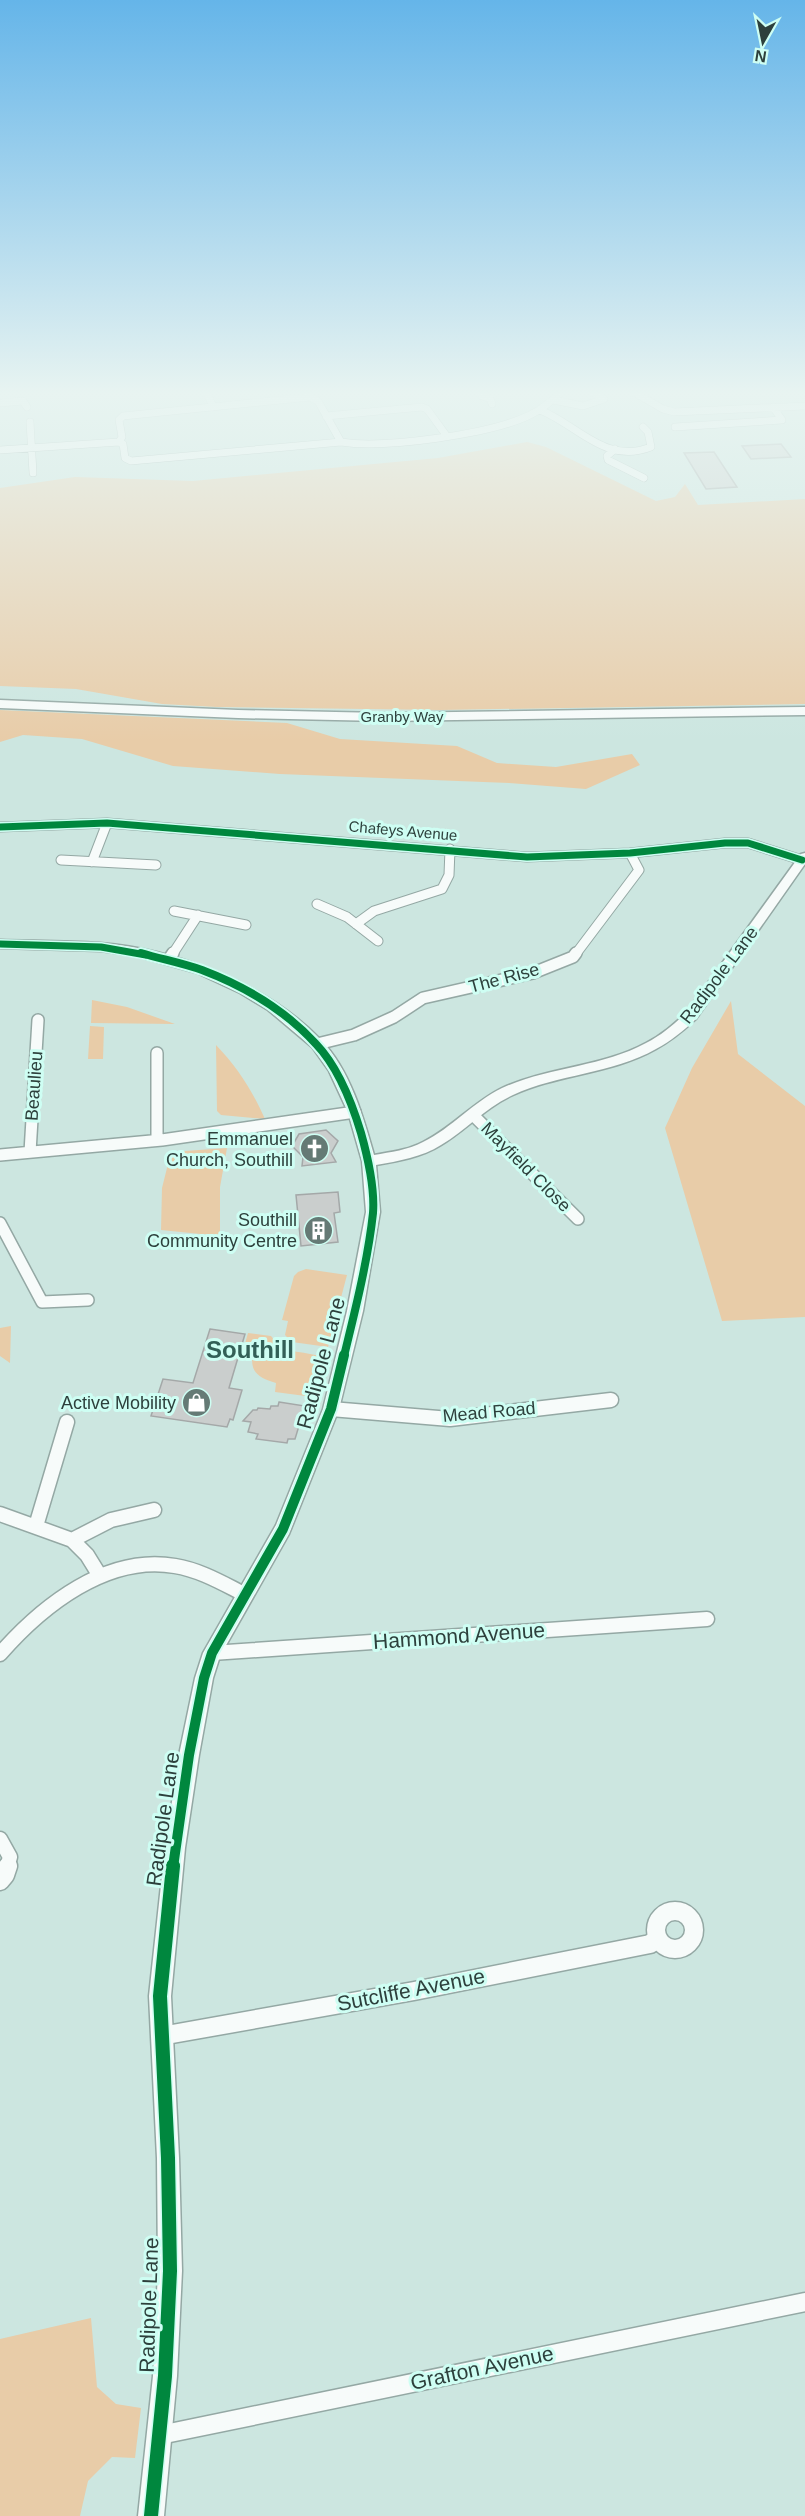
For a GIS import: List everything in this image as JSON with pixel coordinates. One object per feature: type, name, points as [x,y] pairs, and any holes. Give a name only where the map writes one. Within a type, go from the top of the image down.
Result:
[{"type":"main road","name":"Granby Way","points":[[0,704],[239,715],[381,717],[805,711]]},
{"type":"street","name":"Chafeys Avenue","points":[[0,827],[106,823],[527,856],[630,853],[724,843],[748,843],[803,858]]},
{"type":"street","points":[[92,862],[106,823]]},
{"type":"street","points":[[356,924],[374,911],[442,889],[448,875],[450,849]]},
{"type":"street","name":"The Rise","points":[[317,1044],[354,1035],[394,1017],[423,998],[533,973],[573,957],[639,870],[630,853]]},
{"type":"street","name":"Radipole Lane","points":[[152,2516],[160,2435],[170,2271],[168,2158],[161,2036],[163,1951],[175,1848],[204,1678],[212,1653],[283,1528],[331,1409],[356,1311],[373,1212],[369,1161],[400,1156],[434,1143],[505,1093],[630,1057],[654,1047],[676,1032],[691,1016],[803,858]]},
{"type":"street","points":[[61,860],[156,865]]},
{"type":"street","points":[[317,904],[347,917],[378,941]]},
{"type":"street","points":[[174,911],[246,925]]},
{"type":"street","points":[[169,959],[198,915]]},
{"type":"street","points":[[0,944],[100,947],[169,959],[201,970],[245,990],[273,1007],[317,1044],[335,1070],[355,1112],[369,1161]]},
{"type":"street","name":"Beaulieu","points":[[30,1152],[38,1020]]},
{"type":"street","points":[[157,1053],[157,1140]]},
{"type":"street","points":[[0,1155],[157,1140],[355,1112]]},
{"type":"street","name":"Mayfield Close","points":[[473,1115],[578,1219]]},
{"type":"street","points":[[0,1223],[42,1302],[88,1300]]},
{"type":"street","name":"Mead Road","points":[[331,1409],[450,1419],[611,1400]]},
{"type":"street","points":[[36,1526],[67,1422]]},
{"type":"street","points":[[72,1540],[98,1523],[124,1514],[154,1510]]},
{"type":"street","points":[[0,1514],[72,1540],[87,1555],[100,1576]]},
{"type":"street","points":[[0,1654],[16,1633],[65,1595],[100,1576],[130,1569],[167,1565],[204,1574],[244,1594]]},
{"type":"street","name":"Hammond Avenue","points":[[212,1653],[706,1619]]},
{"type":"street","points":[[0,1839],[10,1857],[0,1881]]},
{"type":"street","name":"Sutcliffe Avenue","points":[[161,2036],[414,1991],[650,1944],[658,1938]]},
{"type":"street","name":"Grafton Avenue","points":[[160,2435],[805,2302]]},
{"type":"shaded area","points":[[0,507],[805,507],[805,704],[440,710],[217,707],[162,704],[76,689],[0,686]]},
{"type":"shaded area","points":[[0,710],[287,723],[340,739],[457,746],[497,763],[556,767],[632,754],[640,765],[586,789],[509,783],[280,774],[173,766],[82,739],[23,735],[0,742]]},
{"type":"shaded area","points":[[92,1000],[127,1007],[175,1024],[91,1023]]},
{"type":"shaded area","points":[[731,1001],[738,1054],[805,1106],[805,1317],[722,1321],[665,1128],[692,1068]]},
{"type":"shaded area","points":[[90,1026],[104,1027],[103,1059],[88,1059]]},
{"type":"shaded area","points":[[216,1045],[244,1080],[265,1119],[221,1115],[217,1111]]},
{"type":"shaded area","points":[[227,1148],[220,1187],[220,1236],[161,1230],[162,1188],[171,1152]]},
{"type":"shaded area","points":[[306,1269],[347,1275],[328,1347],[292,1342],[285,1335],[288,1321],[282,1320],[294,1276]]},
{"type":"shaded area","points":[[11,1326],[10,1363],[0,1356],[0,1328]]},
{"type":"shaded area","points":[[248,1333],[271,1336],[277,1343],[289,1350],[327,1359],[317,1395],[313,1397],[275,1392],[276,1383],[265,1379],[254,1370],[253,1353],[243,1351]]},
{"type":"shaded area","points":[[91,2318],[97,2387],[116,2404],[141,2408],[135,2458],[112,2457],[88,2481],[80,2516],[0,2516],[0,2339]]},
{"type":"building","name":"Emmanuel Church, Southill","points":[[326,1130],[338,1141],[331,1153],[336,1162],[302,1166],[303,1157],[292,1146],[299,1134]]},
{"type":"building","name":"Southill Community Centre","points":[[338,1192],[340,1212],[334,1213],[338,1242],[301,1246],[296,1195]]},
{"type":"building","points":[[210,1329],[245,1334],[229,1388],[242,1390],[233,1420],[230,1419],[227,1427],[151,1416],[163,1379],[193,1383]]},
{"type":"building","points":[[279,1402],[305,1406],[295,1439],[288,1439],[287,1443],[256,1439],[258,1434],[248,1432],[251,1422],[243,1421],[253,1410],[270,1409],[271,1406],[278,1406]]},
{"type":"cycle path","points":[[0,827],[107,823],[527,857],[630,853],[725,843],[748,843],[802,860]]},
{"type":"cycle path","points":[[0,944],[101,947],[136,952],[201,970],[245,990],[273,1007],[317,1044],[335,1070],[355,1112],[369,1161],[373,1212],[355,1311],[331,1409],[283,1529],[212,1653],[204,1678],[189,1755],[175,1848],[160,1996],[168,2158],[170,2271],[165,2376],[151,2516]]},
{"type":"place","name":"Emmanuel Church, Southill","points":[[314,1149]]},
{"type":"place","name":"Southill Community Centre","points":[[318,1230]]},
{"type":"place","name":"Active Mobility","points":[[197,1403]]},
{"type":"district","name":"Southill","points":[[250,1350]]}]
